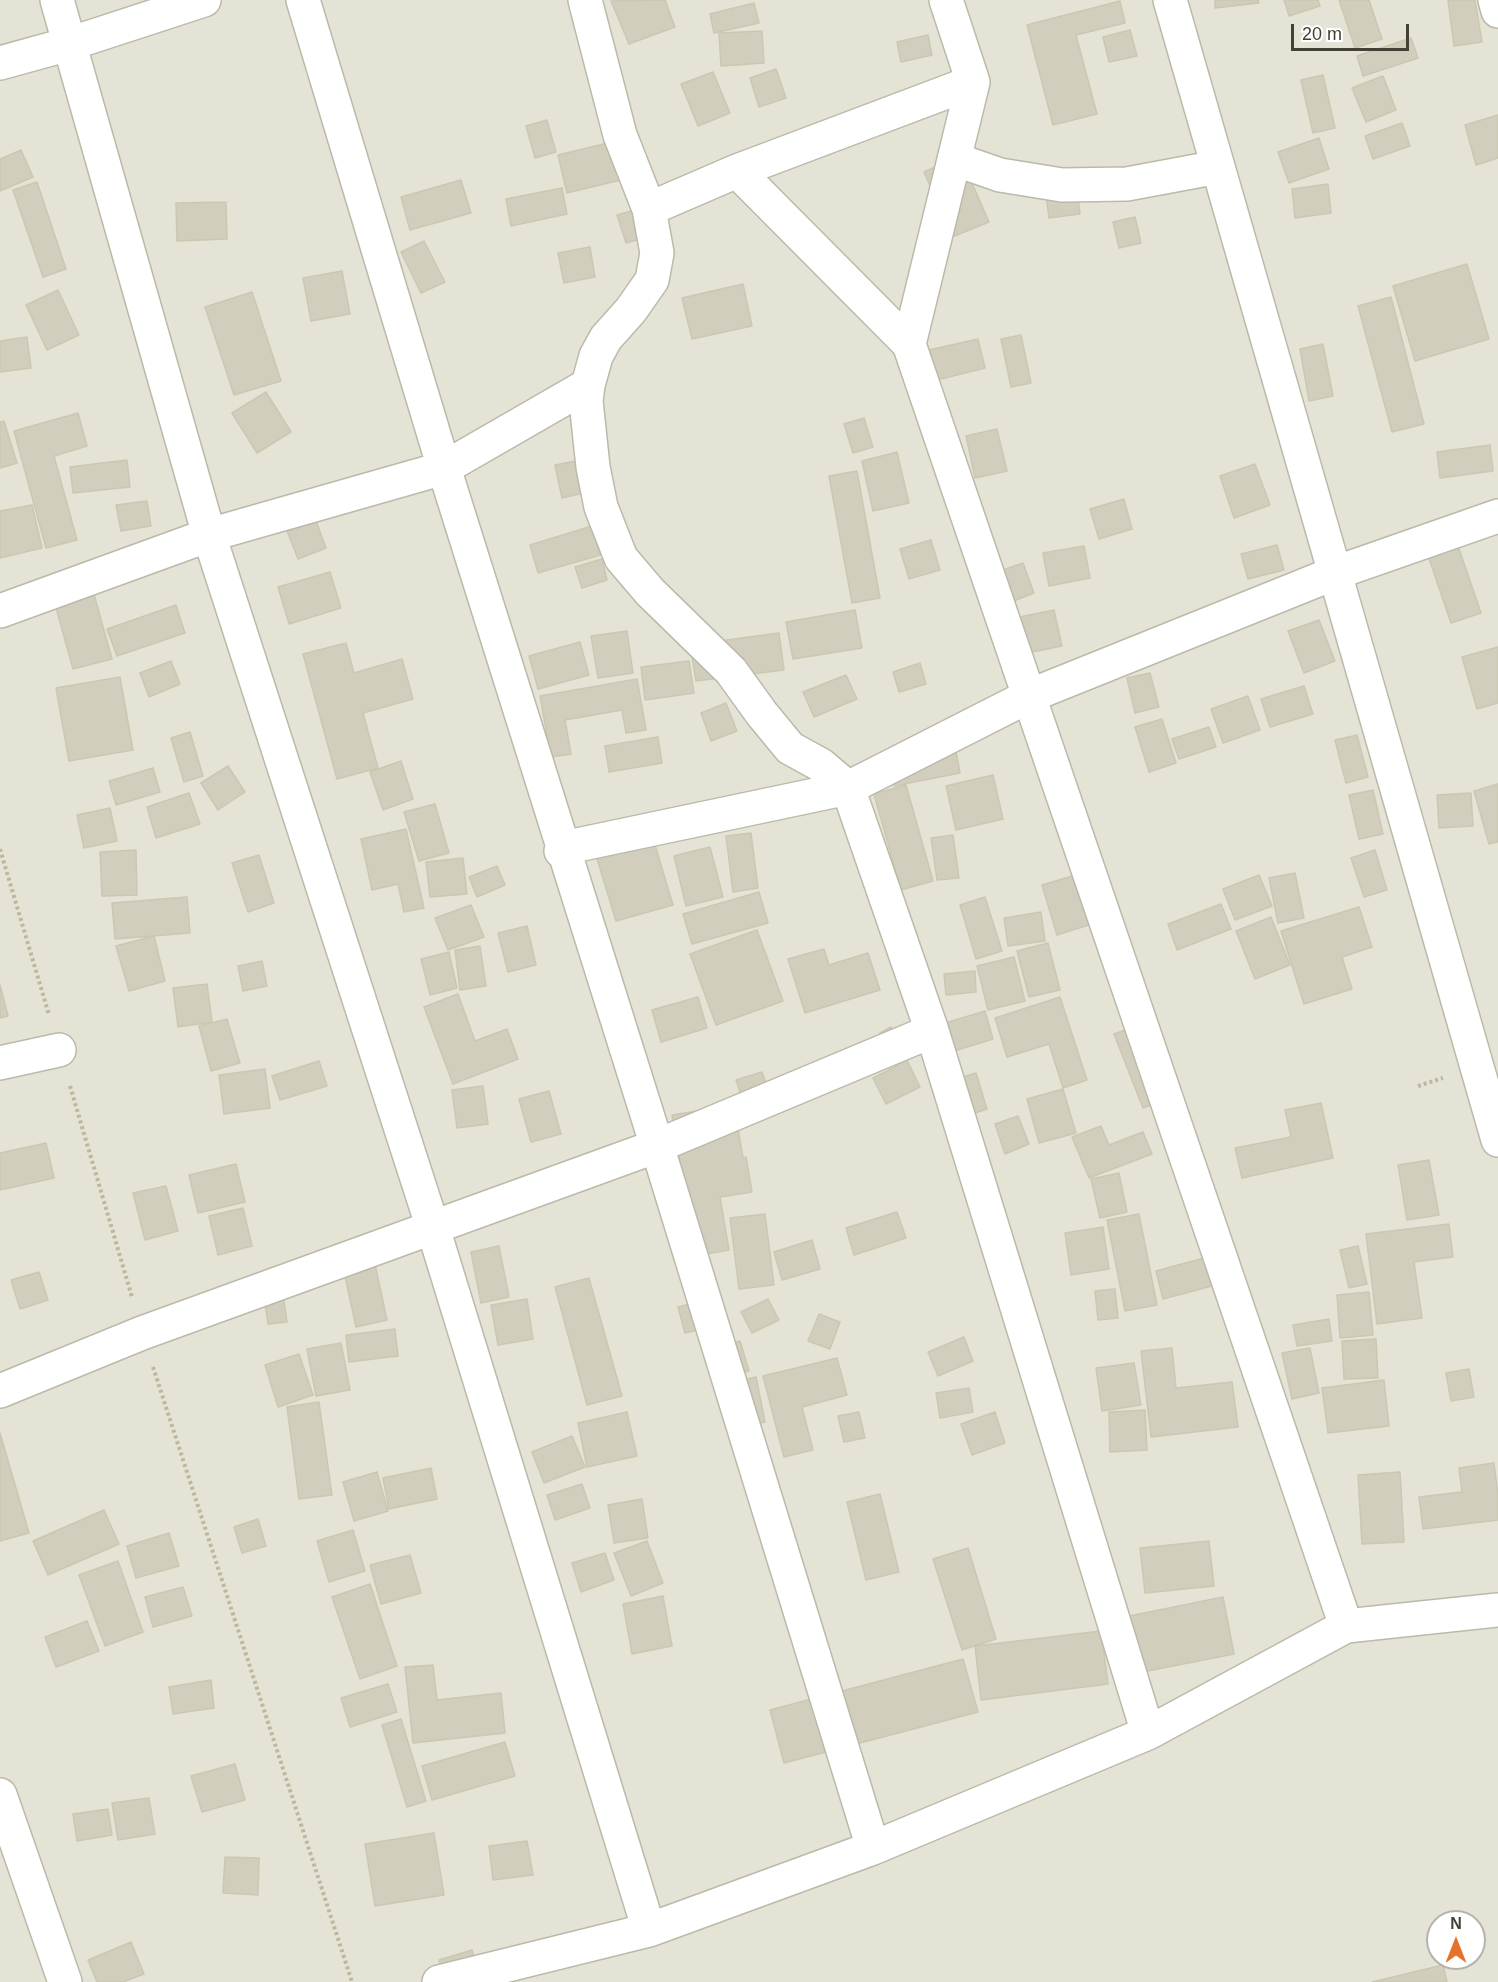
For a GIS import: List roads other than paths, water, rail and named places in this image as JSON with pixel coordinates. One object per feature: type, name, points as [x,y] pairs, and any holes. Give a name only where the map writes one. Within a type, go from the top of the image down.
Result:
[{"type":"street","points":[[57,0],[209,535],[433,1228],[649,1930]]},
{"type":"street","points":[[0,63],[69,44],[204,0]]},
{"type":"street","points":[[303,0],[444,468],[657,1146],[873,1848]]},
{"type":"street","points":[[585,0],[620,135],[649,209],[657,253],[652,280],[631,310],[606,338],[596,356],[588,385],[586,401],[588,429],[601,507],[621,558],[650,592],[731,671],[790,748],[821,765],[848,788],[932,1031],[1148,1733]]},
{"type":"street","points":[[909,344],[973,82],[946,0]]},
{"type":"street","points":[[1170,0],[1498,1140]]},
{"type":"street","points":[[1495,0],[1498,11]]},
{"type":"street","points":[[649,209],[738,171],[973,82]]},
{"type":"street","points":[[954,159],[1000,175],[1062,185],[1127,184],[1218,167]]},
{"type":"street","points":[[738,171],[909,344],[1346,1626]]},
{"type":"street","points":[[0,611],[209,535],[444,468],[588,385]]},
{"type":"street","points":[[562,849],[848,788],[1029,696],[1335,573],[1498,516]]},
{"type":"street","points":[[0,1391],[142,1333],[657,1146],[932,1031]]},
{"type":"street","points":[[0,1063],[59,1050]]},
{"type":"street","points":[[439,1982],[649,1930],[873,1848],[1148,1733],[1346,1626],[1498,1610]]},
{"type":"street","points":[[0,1795],[65,1982]]}]
